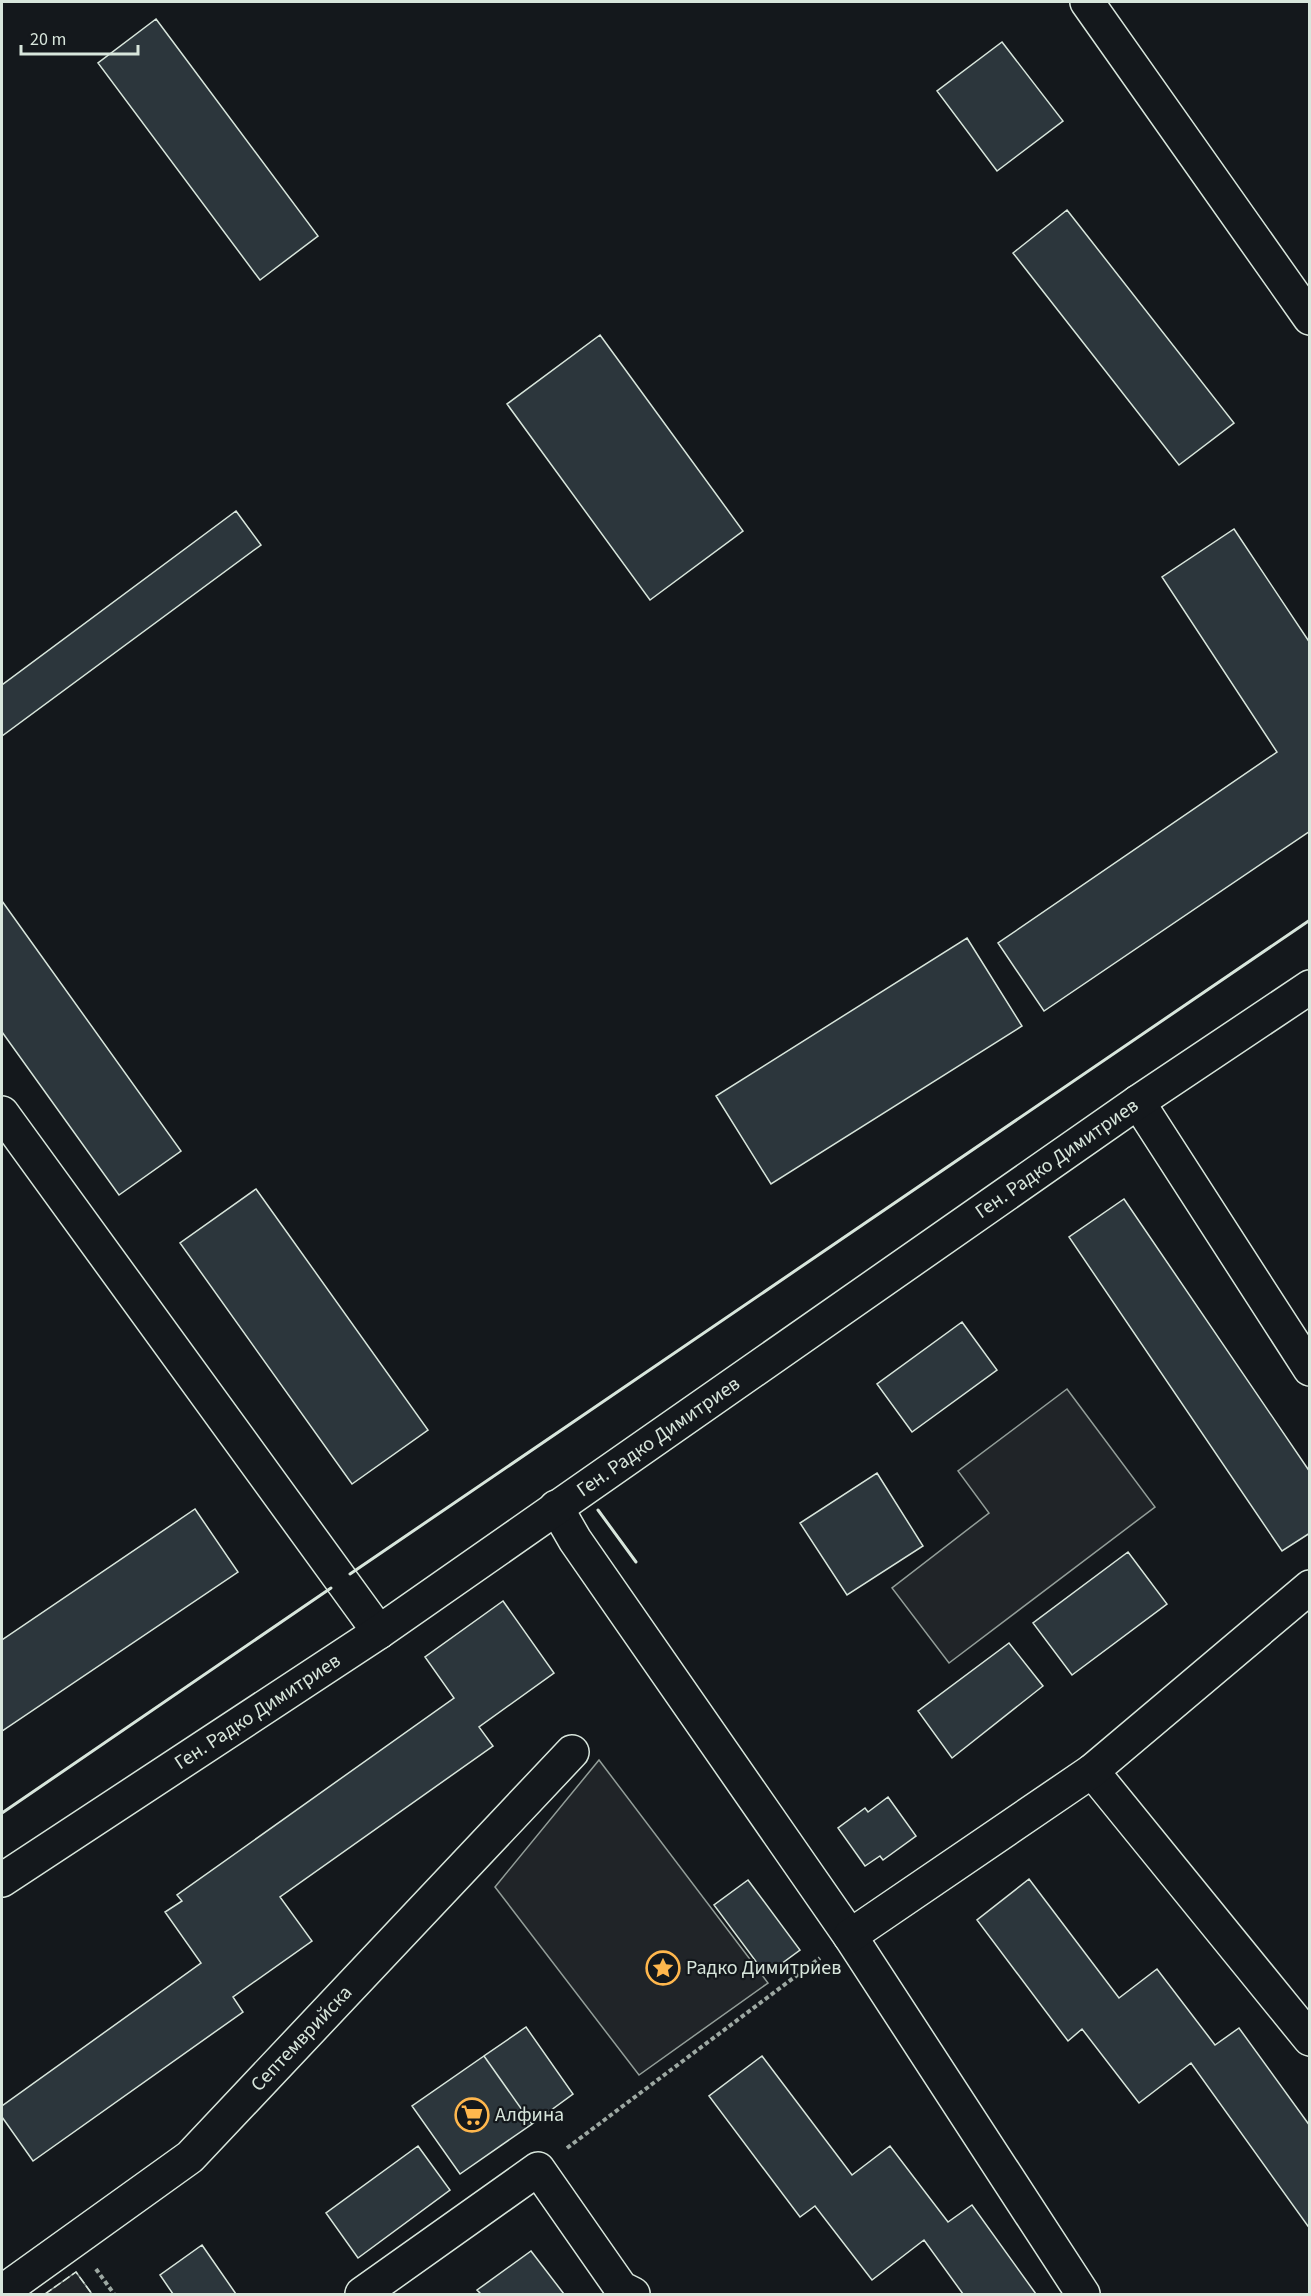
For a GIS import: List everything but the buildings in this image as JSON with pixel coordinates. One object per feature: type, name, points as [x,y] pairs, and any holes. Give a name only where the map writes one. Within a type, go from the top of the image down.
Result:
[{"type":"street","points":[[1087,2],[1310,318]]},
{"type":"street","name":"Ген. Радко Димитриев","points":[[2,1880],[379,1632],[1138,1102],[1310,987]]},
{"type":"street","points":[[1138,1102],[1310,1369]]},
{"type":"street","points":[[2,1113],[379,1632]]},
{"type":"street","points":[[556,1507],[575,1540],[850,1936],[1083,2295]]},
{"type":"street","points":[[850,1936],[1092,1772],[1310,1587]]},
{"type":"street","name":"Септемврийска","points":[[2,2292],[190,2157],[572,1752]]},
{"type":"street","points":[[1092,1772],[1310,2039]]},
{"type":"street","points":[[362,2295],[538,2169],[621,2288],[633,2295]]},
{"type":"path","points":[[538,2169],[850,1936]]},
{"type":"shaded area","points":[[1067,1389],[1155,1507],[949,1663],[892,1588],[989,1513],[958,1471]]},
{"type":"shaded area","points":[[599,1760],[768,1983],[639,2075],[495,1887]]},
{"type":"shaded area","points":[[76,2272],[92,2294],[45,2294]]},
{"type":"fence","points":[[45,2294],[76,2272],[92,2294]]},
{"type":"wall","points":[[350,1574],[1310,920]]},
{"type":"wall","points":[[598,1510],[636,1562]]},
{"type":"wall","points":[[2,1813],[331,1588]]},
{"type":"place","name":"Радко Димитриев","points":[[663,1968]]},
{"type":"place","name":"Алфина","points":[[472,2115]]}]
